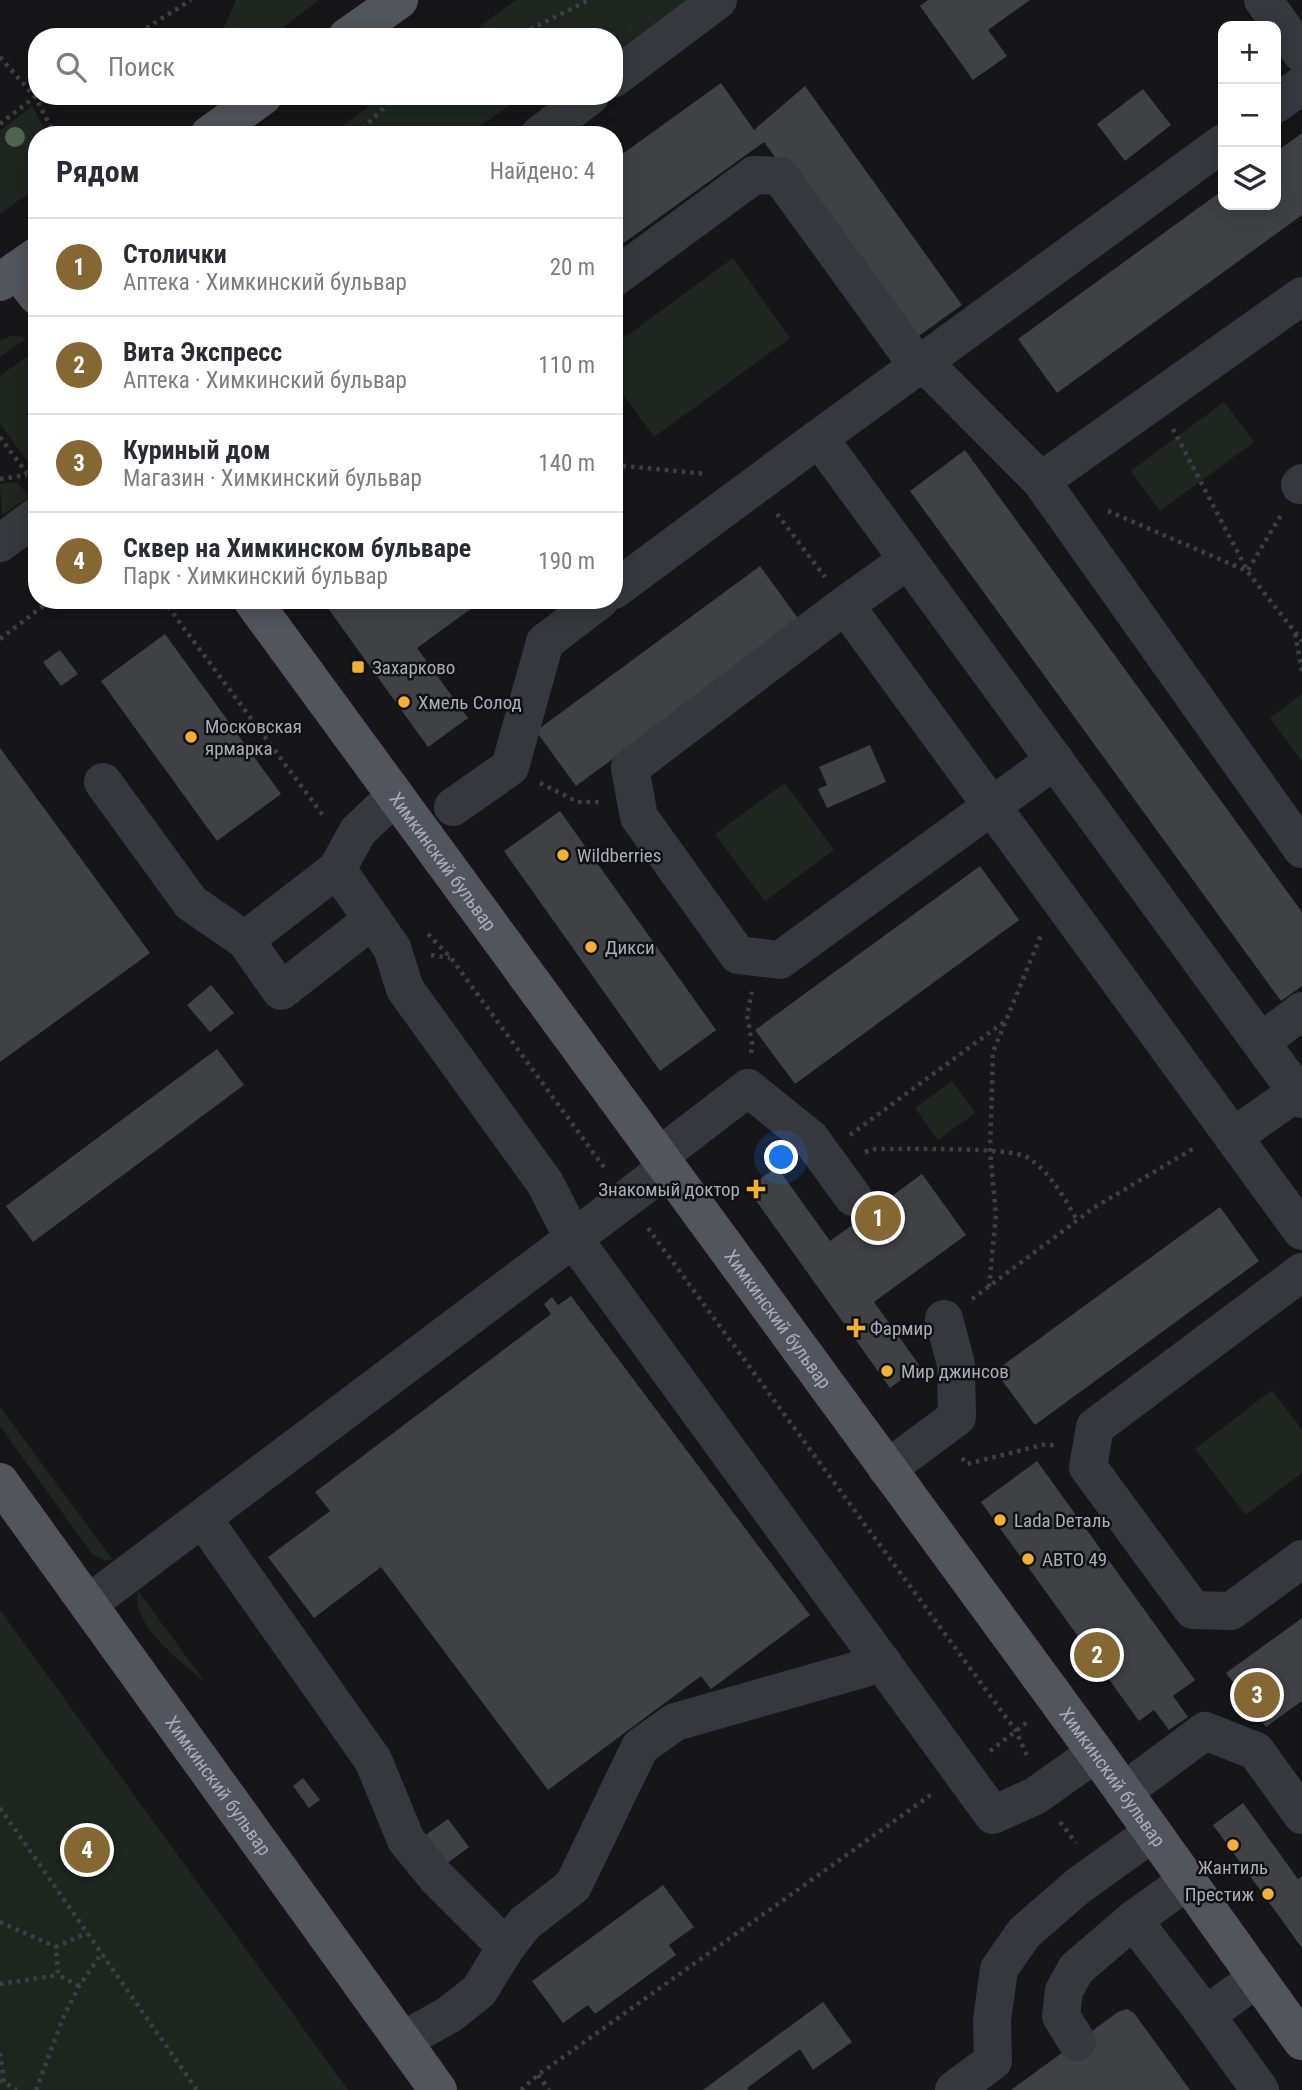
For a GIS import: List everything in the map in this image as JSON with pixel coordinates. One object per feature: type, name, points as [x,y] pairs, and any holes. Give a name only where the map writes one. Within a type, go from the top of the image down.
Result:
[{"type":"main road","points":[[360,28],[399,0]]},
{"type":"main road","points":[[221,126],[251,105]]},
{"type":"main road","name":"Химкинский бульвар","points":[[258,609],[1096,1754],[1302,2041]]},
{"type":"main road","name":"Химкинский бульвар","points":[[0,1482],[438,2090]]},
{"type":"street","points":[[623,71],[718,0]]},
{"type":"street","points":[[1263,0],[1302,54]]},
{"type":"street","points":[[1281,100],[1302,85]]},
{"type":"street","points":[[551,126],[578,105]]},
{"type":"street","points":[[623,583],[1218,147]]},
{"type":"street","points":[[623,271],[754,175],[780,176],[920,364],[1041,481],[1302,849]]},
{"type":"street","points":[[1041,481],[1302,296]]},
{"type":"street","points":[[819,438],[1299,1096],[1233,1137]]},
{"type":"street","points":[[0,543],[28,523]]},
{"type":"street","points":[[908,560],[631,768],[639,817],[738,955],[780,960],[1055,761]]},
{"type":"street","points":[[845,605],[1302,1231]]},
{"type":"street","points":[[453,807],[510,767],[545,642],[588,609]]},
{"type":"street","points":[[103,782],[191,903],[245,940],[281,990],[372,920]]},
{"type":"street","points":[[245,940],[342,858],[358,831],[394,797]]},
{"type":"street","points":[[342,858],[372,920],[392,948],[405,989],[545,1183],[573,1238],[993,1815],[1035,1796],[1096,1754]]},
{"type":"street","points":[[1261,1042],[1302,1011]]},
{"type":"street","points":[[88,1604],[573,1238],[748,1088],[810,1138],[853,1197]]},
{"type":"street","points":[[1302,1272],[1095,1427],[1088,1467],[1194,1610],[1231,1611],[1302,1559]]},
{"type":"street","points":[[887,1469],[957,1416],[956,1364],[944,1319]]},
{"type":"street","points":[[203,1519],[373,1760],[406,1840],[436,1878],[506,1947]]},
{"type":"street","points":[[404,2040],[450,2014],[479,1991],[506,1947],[525,1923],[573,1886],[639,1747],[675,1722],[883,1663]]},
{"type":"street","points":[[1123,1792],[1205,1731],[1255,1751],[1302,1815]]},
{"type":"street","points":[[954,2090],[993,2061],[992,2020],[999,1969],[1024,1933],[1078,1886],[1152,1833]]},
{"type":"street","points":[[1077,2042],[1061,2016],[1064,1991],[1076,1969],[1133,1920],[1188,1881]]},
{"type":"street","points":[[1133,1920],[1260,2090]]},
{"type":"street","points":[[1206,2015],[1257,1978]]},
{"type":"path","points":[[146,28],[191,0]]},
{"type":"path","points":[[533,28],[589,0]]},
{"type":"path","points":[[0,57],[28,87]]},
{"type":"path","points":[[0,124],[28,102]]},
{"type":"path","points":[[40,105],[51,126]]},
{"type":"path","points":[[366,126],[386,105]]},
{"type":"path","points":[[0,437],[27,475],[0,479]]},
{"type":"path","points":[[1177,437],[1247,571],[1302,641]]},
{"type":"path","points":[[623,466],[714,475],[756,485],[845,605]]},
{"type":"path","points":[[1247,571],[1301,484]]},
{"type":"path","points":[[1101,508],[1247,571]]},
{"type":"path","points":[[0,639],[39,609]]},
{"type":"path","points":[[169,609],[342,858]]},
{"type":"path","points":[[1295,631],[1302,671]]},
{"type":"path","points":[[510,767],[578,803],[636,802]]},
{"type":"path","points":[[989,1287],[996,1215],[990,1151],[993,1052],[1057,895]]},
{"type":"path","points":[[748,1088],[752,1043],[747,1015],[759,957]]},
{"type":"path","points":[[451,958],[606,1171]]},
{"type":"path","points":[[825,1159],[1005,1022]]},
{"type":"path","points":[[944,1319],[1077,1220],[1203,1142],[1233,1137]]},
{"type":"path","points":[[825,1159],[875,1149],[990,1151],[1025,1156],[1060,1188],[1077,1220]]},
{"type":"path","points":[[647,1227],[1016,1731],[1050,1807],[1080,1850]]},
{"type":"path","points":[[941,1429],[967,1464],[1046,1444],[1091,1450]]},
{"type":"path","points":[[521,2090],[538,2075],[1016,1731]]},
{"type":"path","points":[[0,1808],[197,2090]]},
{"type":"path","points":[[0,1922],[56,1947],[87,1933]]},
{"type":"path","points":[[56,1947],[58,1975]]},
{"type":"path","points":[[36,2090],[63,2018],[79,1986],[102,1953]]},
{"type":"path","points":[[0,1984],[58,1975],[79,1986]]},
{"type":"path","points":[[0,2053],[2,2081],[17,2090]]},
{"type":"path","points":[[538,2075],[549,2090]]},
{"type":"shaded area","points":[[236,0],[319,0],[283,28],[224,28]]},
{"type":"shaded area","points":[[516,0],[693,0],[623,51],[623,28],[477,28]]},
{"type":"shaded area","points":[[371,105],[510,105],[480,126],[342,126]]},
{"type":"shaded area","points":[[32,106],[43,126],[28,126],[28,194],[0,214],[0,131]]},
{"type":"shaded area","points":[[733,258],[790,338],[654,437],[623,394],[623,338]]},
{"type":"shaded area","points":[[13,335],[27,338],[0,357],[0,341]]},
{"type":"shaded area","points":[[28,356],[28,462],[0,424],[0,376]]},
{"type":"shaded area","points":[[1224,402],[1254,442],[1160,511],[1131,471]]},
{"type":"shaded area","points":[[17,482],[28,498],[2,515],[0,484]]},
{"type":"shaded area","points":[[1302,694],[1302,761],[1270,718]]},
{"type":"shaded area","points":[[785,783],[834,850],[765,901],[715,834]]},
{"type":"shaded area","points":[[952,1081],[975,1113],[938,1140],[915,1108]]},
{"type":"shaded area","points":[[1272,1390],[1302,1430],[1302,1473],[1246,1515],[1195,1449]]},
{"type":"shaded area","points":[[0,1407],[113,1560],[104,1560],[92,1554],[0,1426]]},
{"type":"shaded area","points":[[138,1591],[205,1682],[160,1642],[150,1629],[142,1617]]},
{"type":"shaded area","points":[[0,1610],[348,2090],[0,2090]]},
{"type":"building","points":[[928,0],[1030,0],[988,30],[1007,56],[973,80],[920,6]]},
{"type":"building","points":[[721,83],[754,130],[805,86],[962,305],[909,343],[764,142],[623,244],[623,154]]},
{"type":"building","points":[[1143,89],[1171,125],[1125,161],[1097,124]]},
{"type":"building","points":[[1302,133],[1302,215],[1057,393],[1018,339],[1218,194],[1218,210],[1281,210],[1281,148]]},
{"type":"building","points":[[965,450],[1302,912],[1302,986],[1281,1001],[910,491]]},
{"type":"building","points":[[760,566],[800,621],[576,786],[536,731]]},
{"type":"building","points":[[328,609],[471,609],[417,648],[468,718],[428,747]]},
{"type":"building","name":"Московская ярмарка","points":[[165,634],[281,794],[217,841],[101,681]]},
{"type":"building","points":[[60,650],[78,674],[61,686],[43,662]]},
{"type":"building","points":[[870,745],[886,782],[827,808],[818,789],[827,785],[819,767]]},
{"type":"building","points":[[0,748],[150,953],[0,1062]]},
{"type":"building","points":[[560,811],[716,1030],[660,1071],[504,851]]},
{"type":"building","points":[[980,866],[1019,920],[795,1084],[755,1030]]},
{"type":"building","points":[[211,985],[234,1013],[210,1032],[187,1005]]},
{"type":"building","points":[[217,1049],[244,1085],[33,1242],[6,1206]]},
{"type":"building","points":[[777,1167],[830,1241],[922,1174],[966,1235],[874,1302],[920,1366],[890,1388],[747,1188]]},
{"type":"building","points":[[1220,1207],[1259,1261],[1035,1425],[995,1371]]},
{"type":"building","points":[[571,1296],[810,1615],[711,1689],[701,1676],[548,1790],[381,1567],[314,1618],[268,1557],[330,1511],[315,1492],[551,1314],[544,1304],[552,1297],[558,1305]]},
{"type":"building","points":[[1037,1461],[1195,1680],[1173,1696],[1188,1717],[1169,1730],[1154,1710],[1139,1721],[981,1502]]},
{"type":"building","points":[[1302,1618],[1302,1701],[1266,1727],[1226,1673]]},
{"type":"building","points":[[303,1778],[320,1800],[309,1808],[293,1786]]},
{"type":"building","points":[[1243,1803],[1298,1879],[1302,1876],[1302,1948],[1213,1825]]},
{"type":"building","points":[[448,1819],[469,1847],[441,1868],[420,1839]]},
{"type":"building","points":[[663,1885],[694,1927],[669,1945],[676,1955],[595,2014],[588,2005],[563,2023],[532,1981]]},
{"type":"building","points":[[823,2002],[852,2042],[813,2070],[800,2049],[747,2088],[749,2090],[703,2090]]},
{"type":"building","points":[[1127,2009],[1134,2013],[1190,2090],[1011,2090],[1118,2012]]},
{"type":"place","name":"Захарково","points":[[358,667]]},
{"type":"place","name":"Хмель Солод","points":[[404,702]]},
{"type":"place","name":"Московская ярмарка","points":[[191,737]]},
{"type":"place","name":"Wildberries","points":[[563,855]]},
{"type":"place","name":"Дикси","points":[[591,947]]},
{"type":"place","name":"Знакомый доктор","points":[[756,1189]]},
{"type":"place","name":"Столички","points":[[878,1218]]},
{"type":"place","name":"Фармир","points":[[856,1328]]},
{"type":"place","name":"Мир джинсов","points":[[887,1371]]},
{"type":"place","name":"Lada Dеталь","points":[[1000,1520]]},
{"type":"place","name":"АВТО 49","points":[[1028,1559]]},
{"type":"place","name":"Вита Экспресс","points":[[1097,1655]]},
{"type":"place","name":"Куриный дом","points":[[1257,1695]]},
{"type":"place","name":"Жантиль","points":[[1233,1845]]},
{"type":"place","name":"Сквер на Химкинском бульваре","points":[[87,1850]]},
{"type":"place","name":"Престиж","points":[[1268,1894]]}]
